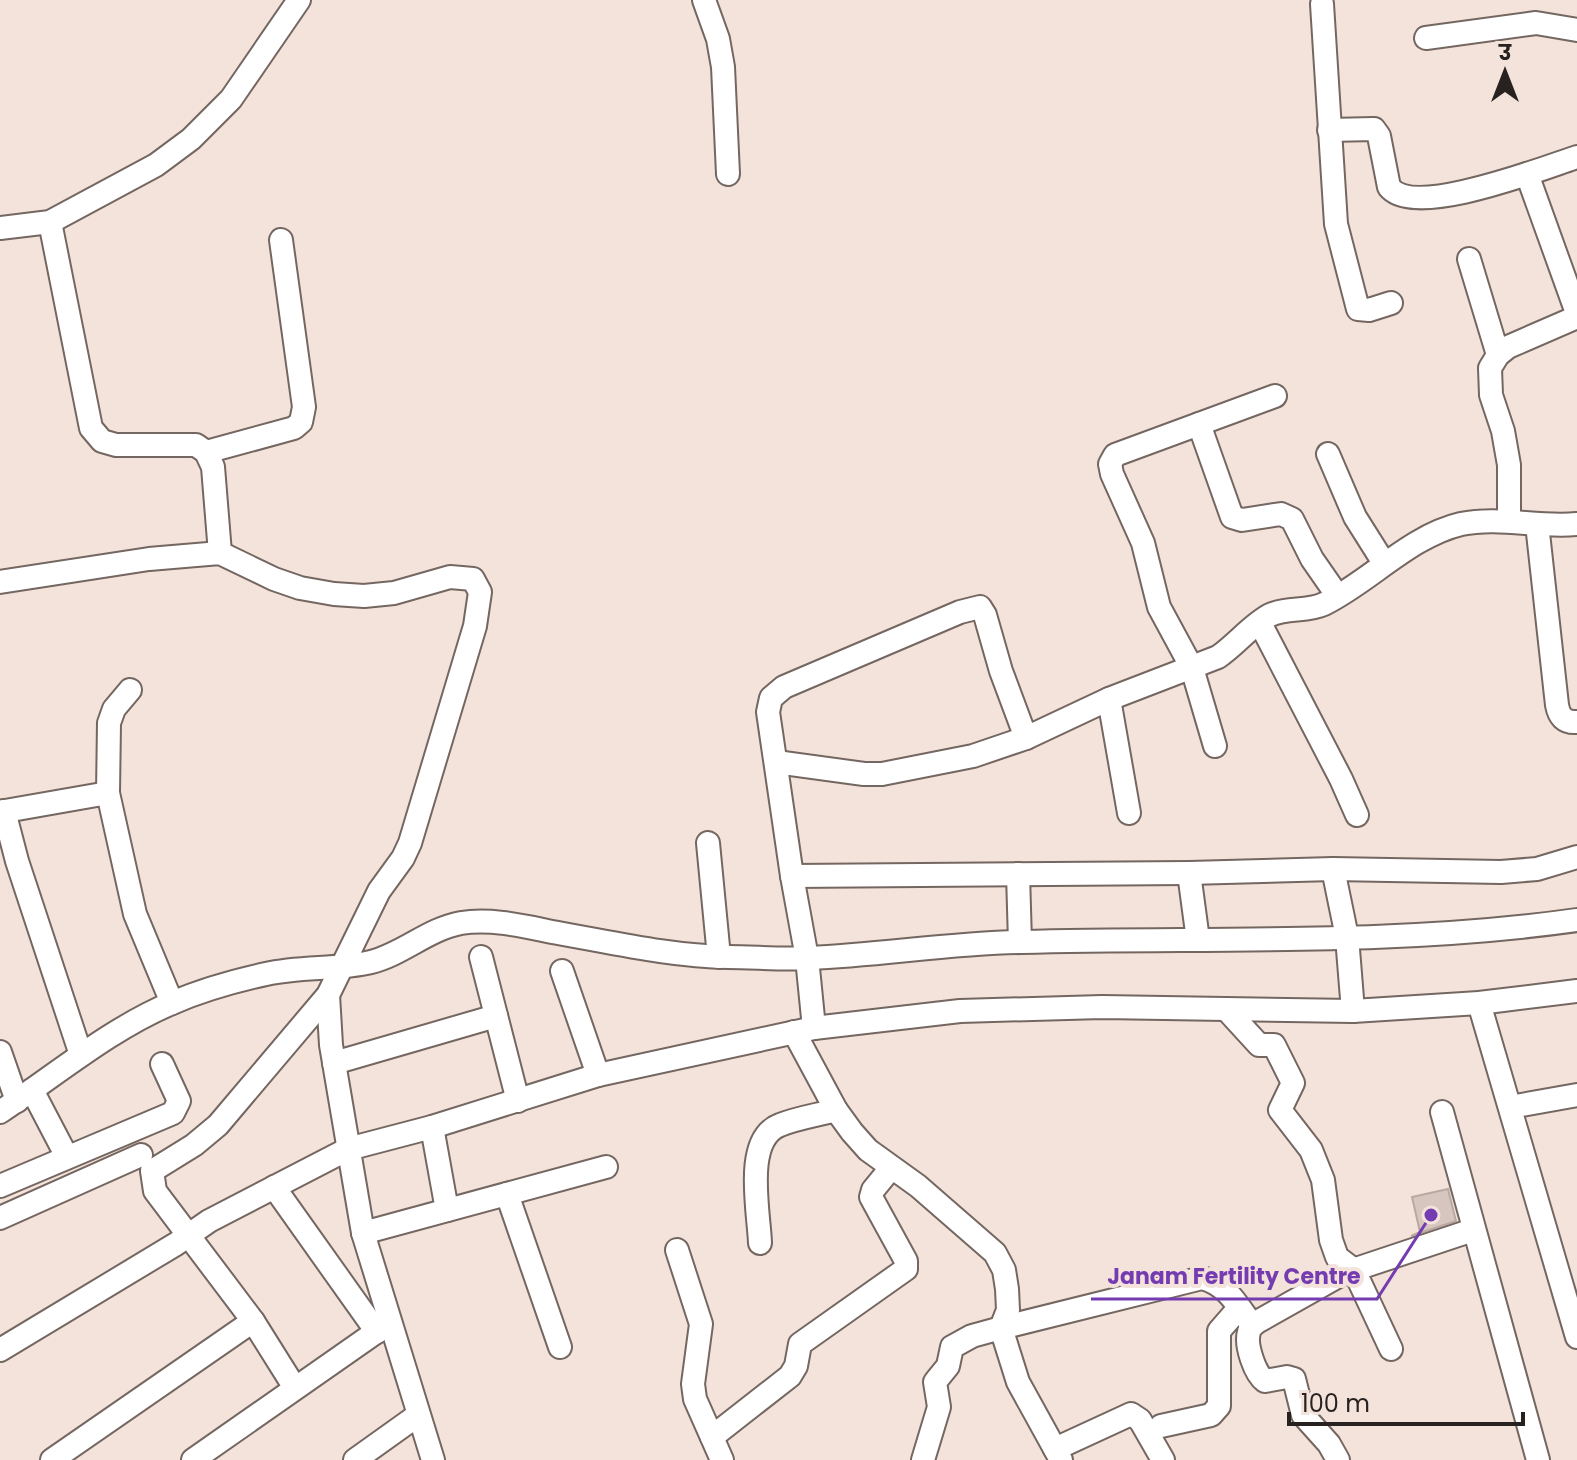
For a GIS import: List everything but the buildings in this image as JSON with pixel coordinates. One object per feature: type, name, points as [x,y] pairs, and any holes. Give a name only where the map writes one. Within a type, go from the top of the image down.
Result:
[{"type":"street","points":[[0,228],[50,222],[156,165],[211,122],[231,99],[299,0]]},
{"type":"street","points":[[704,0],[718,39],[723,67],[728,174]]},
{"type":"street","points":[[1322,4],[1336,224],[1358,309],[1391,303]]},
{"type":"street","points":[[1426,38],[1536,23],[1577,30]]},
{"type":"street","points":[[1329,130],[1374,129],[1379,136],[1389,187],[1397,194],[1454,195],[1577,157]]},
{"type":"street","points":[[1509,521],[1507,446],[1489,381],[1490,368],[1508,347],[1577,315],[1527,174]]},
{"type":"street","points":[[50,222],[87,420],[95,435],[102,441],[116,445],[196,445],[206,452],[213,467],[220,553]]},
{"type":"street","points":[[206,452],[294,428],[301,422],[304,407],[281,240]]},
{"type":"street","points":[[1469,259],[1498,355]]},
{"type":"street","points":[[1215,746],[1192,668],[1159,607],[1143,543],[1110,464],[1115,455],[1275,396]]},
{"type":"street","points":[[1199,424],[1232,517],[1242,520],[1281,514],[1292,519],[1312,559],[1337,595]]},
{"type":"street","points":[[1328,454],[1355,517],[1384,563]]},
{"type":"street","points":[[776,762],[882,774],[973,756],[1026,738],[1109,699],[1192,668],[1234,647],[1276,613],[1313,608],[1384,563],[1449,528],[1479,522],[1509,521],[1577,524]]},
{"type":"street","points":[[1537,524],[1557,705],[1566,721],[1577,722]]},
{"type":"street","points":[[0,582],[149,559],[220,553],[274,579],[300,588],[334,594],[364,596],[394,593],[464,576],[478,584],[479,604],[410,843],[379,891],[328,1004],[218,1125],[149,1172],[0,1218]]},
{"type":"street","points":[[1026,738],[980,607],[972,607],[776,692],[771,698],[768,712],[811,991],[804,1030],[836,1110],[868,1150],[939,1203],[995,1253],[1004,1270],[1007,1289],[1008,1310],[1001,1328],[1018,1382],[1058,1455],[1131,1414],[1140,1420],[1163,1460]]},
{"type":"street","points":[[1260,623],[1357,815]]},
{"type":"street","points":[[130,690],[114,709],[109,723],[108,793],[135,914],[172,1003]]},
{"type":"street","points":[[1109,699],[1129,813]]},
{"type":"street","points":[[81,1055],[8,864],[2,811],[108,793]]},
{"type":"street","points":[[708,843],[719,957]]},
{"type":"street","points":[[792,876],[1333,869],[1520,871],[1577,857]]},
{"type":"street","points":[[1333,869],[1349,957],[1353,1011]]},
{"type":"street","points":[[1189,873],[1198,940]]},
{"type":"street","points":[[1018,874],[1020,942]]},
{"type":"street","points":[[16,1101],[81,1055],[132,1023],[172,1003],[217,986],[267,974],[303,967],[376,961],[439,930],[460,924],[515,925],[658,951],[719,957],[807,958],[1020,942],[1198,940],[1349,957],[1468,931],[1577,920]]},
{"type":"street","points":[[481,957],[518,1101]]},
{"type":"street","points":[[562,971],[598,1075]]},
{"type":"street","points":[[182,1225],[274,1187],[348,1149],[432,1127],[598,1075],[804,1030],[892,1017],[1036,1007],[1353,1011],[1479,1003],[1577,991]]},
{"type":"street","points":[[1479,1003],[1577,1335]]},
{"type":"street","points":[[328,1004],[332,1054],[348,1149],[383,1327],[433,1460]]},
{"type":"street","points":[[1226,1009],[1259,1045],[1274,1045],[1293,1083],[1280,1110],[1311,1150],[1323,1180],[1331,1240],[1337,1257],[1354,1270],[1391,1349]]},
{"type":"street","points":[[332,1054],[496,1016]]},
{"type":"street","points":[[0,1052],[16,1101],[67,1157]]},
{"type":"street","points":[[0,1186],[173,1113],[179,1101],[162,1064]]},
{"type":"street","points":[[1510,1107],[1577,1095]]},
{"type":"street","points":[[760,1243],[756,1165],[765,1136],[780,1125],[836,1110]]},
{"type":"street","points":[[1442,1112],[1538,1460]]},
{"type":"street","points":[[432,1127],[447,1210]]},
{"type":"street","points":[[130,1131],[149,1172],[182,1225],[253,1321],[295,1388]]},
{"type":"street","points":[[363,1233],[606,1167]]},
{"type":"street","points":[[712,1437],[790,1376],[796,1366],[800,1344],[906,1269],[906,1261],[871,1197],[891,1168]]},
{"type":"street","points":[[274,1187],[383,1327]]},
{"type":"street","points":[[507,1194],[560,1347]]},
{"type":"street","points":[[0,1350],[176,1244],[182,1225]]},
{"type":"street","points":[[1161,1426],[1211,1415],[1219,1406],[1219,1331],[1246,1316],[1354,1270],[1473,1230]]},
{"type":"street","points":[[677,1250],[700,1316],[693,1391],[722,1460]]},
{"type":"street","points":[[923,1460],[939,1407],[935,1382],[948,1366],[952,1347],[972,1336],[1202,1278],[1213,1281],[1232,1296],[1246,1316],[1258,1376],[1265,1381],[1287,1377],[1294,1379],[1306,1422],[1329,1444],[1338,1460]]},
{"type":"street","points":[[57,1459],[253,1321]]},
{"type":"street","points":[[193,1460],[383,1327]]},
{"type":"street","points":[[355,1460],[418,1415]]},
{"type":"place","name":"Janam Fertility Centre","points":[[1431,1215]]}]
